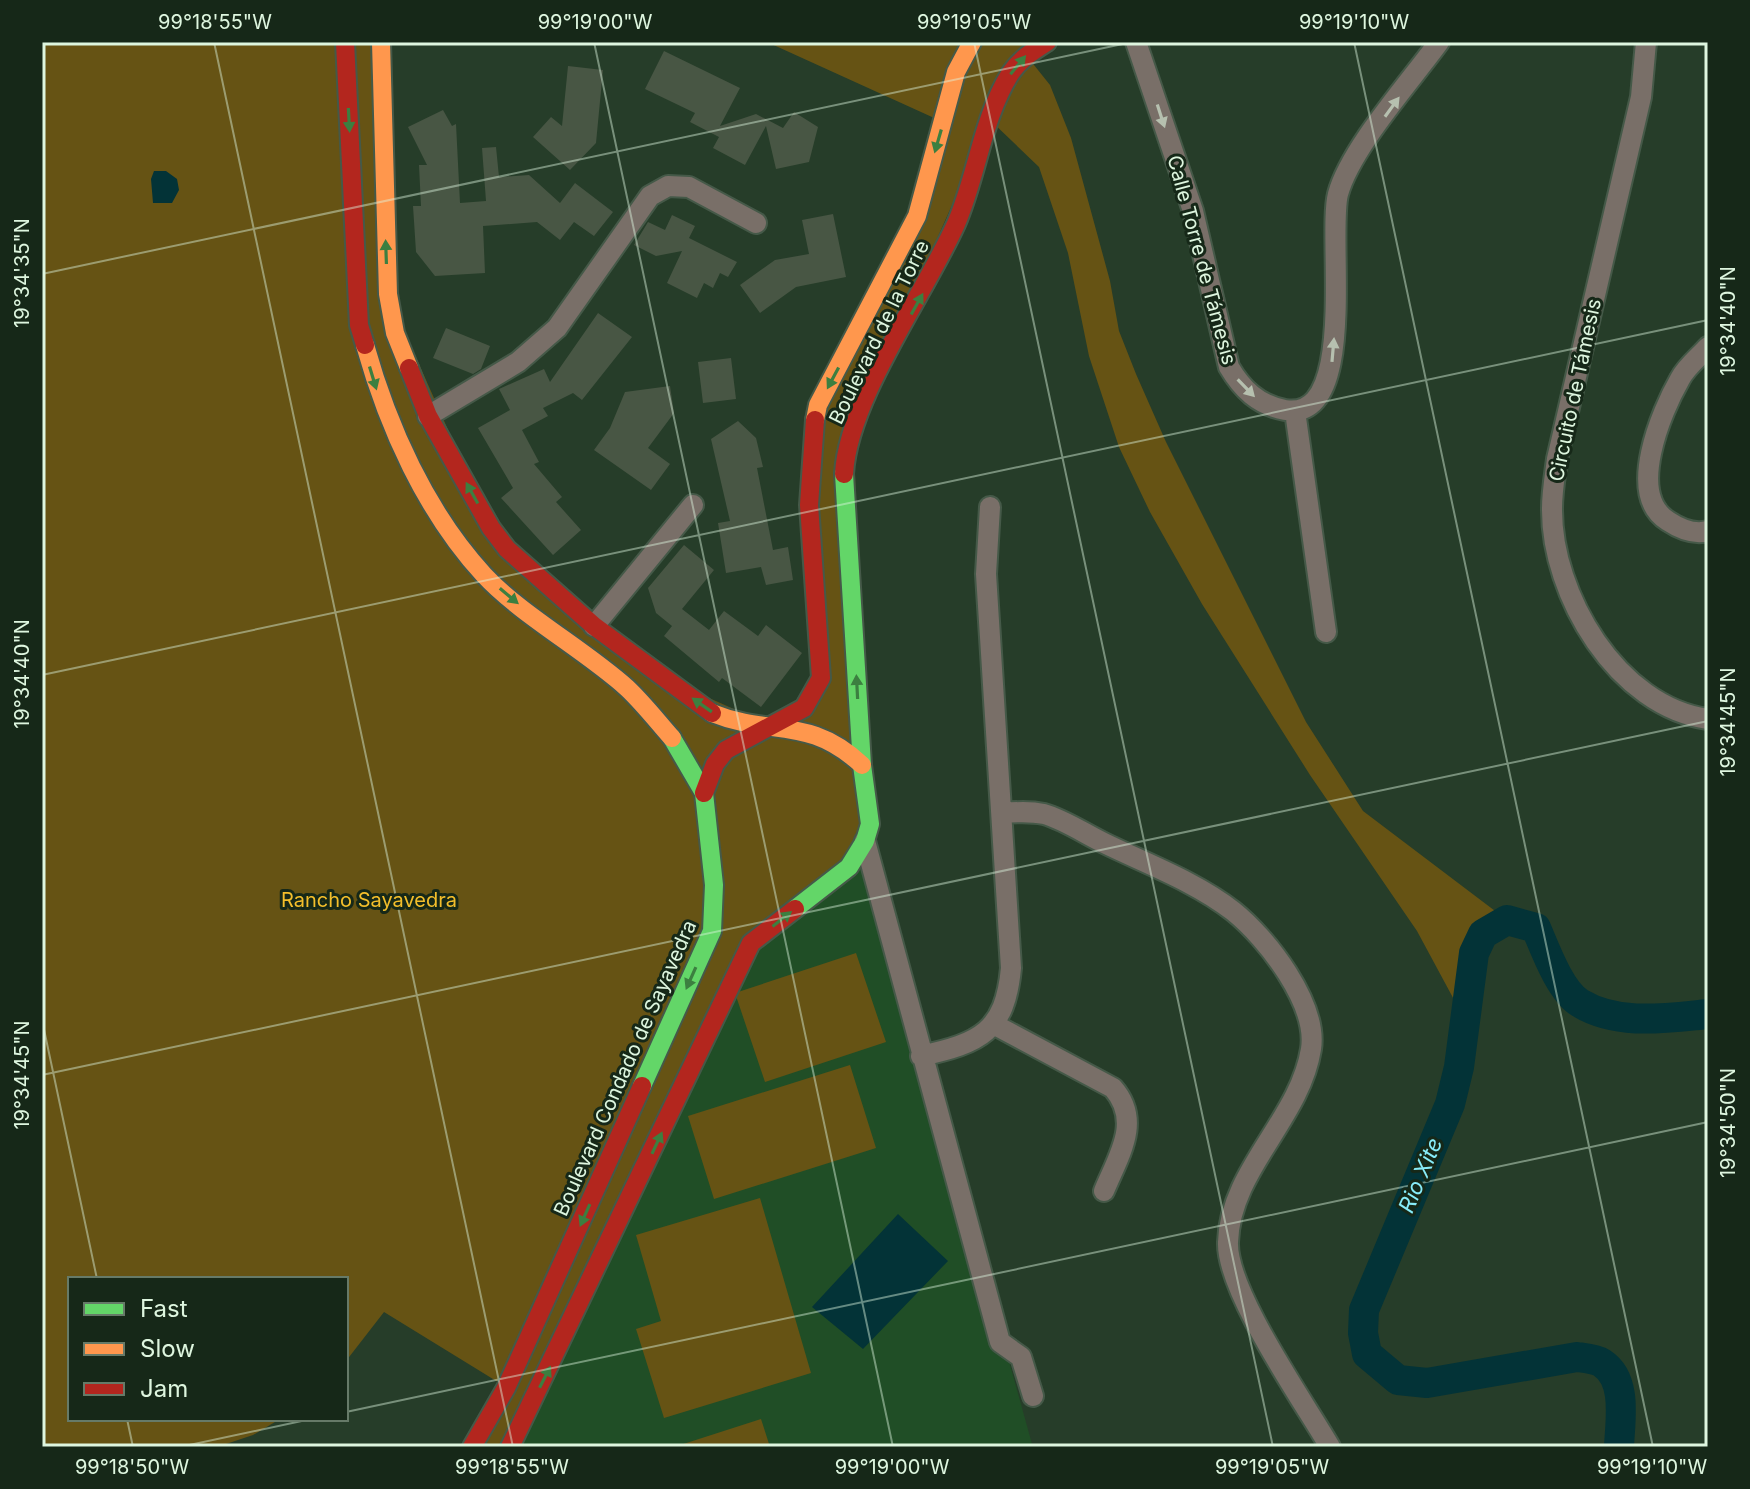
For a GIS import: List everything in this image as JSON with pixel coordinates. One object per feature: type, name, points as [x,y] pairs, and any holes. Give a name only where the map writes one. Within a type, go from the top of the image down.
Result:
[{"type":"street","name":"Boulevard Condado de Sayavedra","points":[[345,42],[359,325],[380,399],[407,458],[451,534],[486,577],[628,689],[678,745],[704,793],[714,885],[712,931],[506,1388],[472,1447]]},
{"type":"street","points":[[381,42],[388,294],[395,333],[428,416],[491,528],[507,549],[594,626],[714,714],[733,721],[820,732],[843,744],[862,765],[870,824],[865,841],[849,867],[751,943],[510,1447]]},
{"type":"street","name":"Boulevard de la Torre","points":[[776,727],[815,699],[821,678],[809,481],[811,434],[818,405],[917,216],[948,100],[964,51],[972,42]]},
{"type":"street","name":"Boulevard de la Torre","points":[[862,765],[844,471],[853,425],[957,222],[990,119],[1010,74],[1026,55],[1047,42]]},
{"type":"street","name":"Calle Torre de Támesis","points":[[1136,42],[1193,211],[1229,367],[1240,386],[1256,399],[1295,411]]},
{"type":"street","points":[[1326,632],[1295,411],[1311,404],[1321,395],[1332,370],[1335,346],[1333,222],[1338,193],[1350,165],[1439,42]]},
{"type":"street","name":"Circuito de Támesis","points":[[1646,42],[1641,97],[1557,459],[1552,509],[1558,553],[1571,596],[1589,629],[1638,690],[1673,712],[1708,719]]},
{"type":"street","points":[[948,100],[967,116],[990,119]]},
{"type":"street","points":[[428,416],[518,362],[557,328],[650,196],[668,186],[689,187],[756,223]]},
{"type":"street","points":[[1708,347],[1677,385],[1651,450],[1647,474],[1650,500],[1662,518],[1681,529],[1708,531]]},
{"type":"street","points":[[594,626],[693,505]]},
{"type":"street","points":[[921,1056],[957,1048],[978,1039],[995,1025],[1008,998],[1011,968],[986,574],[990,507]]},
{"type":"street","points":[[704,793],[715,764],[728,748],[776,727]]},
{"type":"street","points":[[1002,813],[1046,815],[1208,895],[1251,929],[1299,991],[1311,1032],[1306,1075],[1241,1190],[1227,1244],[1231,1271],[1330,1447]]},
{"type":"street","points":[[865,841],[1000,1342],[1021,1357],[1033,1396]]},
{"type":"street","points":[[712,931],[723,941],[737,945],[751,943]]},
{"type":"street","points":[[995,1025],[1113,1088],[1124,1101],[1128,1135],[1104,1191]]},
{"type":"shaded area","points":[[865,842],[1032,1444],[515,1447],[751,943]]},
{"type":"green space","name":"Rancho Sayavedra","points":[[42,42],[381,42],[388,294],[491,527],[662,677],[774,727],[816,700],[811,434],[917,216],[943,122],[767,42],[1047,42],[1026,55],[1050,85],[1071,138],[1110,281],[1119,331],[1166,442],[1306,722],[1363,811],[1507,920],[1483,940],[1476,951],[1469,974],[1465,1020],[1417,931],[1310,775],[1202,604],[1150,512],[1119,447],[1089,356],[1068,253],[1039,167],[990,120],[854,425],[863,841],[751,943],[510,1447],[472,1447],[506,1387],[384,1312],[348,1358],[348,1277],[68,1277],[68,1421],[277,1421],[253,1435],[217,1447],[42,1447]]},
{"type":"green space","points":[[856,953],[886,1042],[765,1082],[735,993]]},
{"type":"green space","points":[[850,1065],[876,1148],[714,1199],[688,1116]]},
{"type":"green space","points":[[760,1198],[811,1373],[664,1418],[636,1329],[661,1321],[636,1235]]},
{"type":"green space","points":[[761,1419],[770,1447],[674,1447]]},
{"type":"water","points":[[154,171],[166,171],[177,179],[179,190],[172,203],[153,203],[151,179]]},
{"type":"water","points":[[898,1214],[948,1261],[863,1349],[812,1307]]},
{"type":"building","points":[[664,51],[740,88],[720,126],[756,114],[783,128],[794,112],[818,127],[809,162],[776,169],[766,126],[745,165],[713,148],[719,137],[690,122],[695,113],[645,89]]},
{"type":"building","points":[[568,66],[603,70],[596,143],[570,170],[533,137],[551,117],[562,126]]},
{"type":"building","points":[[443,110],[452,126],[456,124],[460,203],[486,201],[482,148],[496,147],[499,177],[529,175],[560,203],[575,183],[613,212],[594,236],[574,222],[560,240],[537,222],[483,226],[485,273],[435,276],[416,252],[413,206],[421,206],[419,165],[427,165],[408,127]]},
{"type":"building","points":[[833,214],[846,277],[796,287],[760,313],[740,285],[775,260],[809,254],[802,220]]},
{"type":"building","points":[[672,215],[695,226],[689,238],[737,262],[728,277],[720,273],[713,288],[704,283],[697,298],[667,283],[682,251],[656,256],[634,245],[648,222],[665,230]]},
{"type":"building","points":[[598,313],[632,337],[582,400],[573,393],[543,408],[548,416],[522,430],[539,462],[534,464],[562,497],[556,502],[581,530],[553,555],[501,498],[513,488],[478,428],[510,410],[499,389],[544,369],[550,382]]},
{"type":"building","points":[[446,328],[490,346],[481,369],[473,374],[433,358]]},
{"type":"building","points":[[731,358],[736,399],[703,403],[698,362]]},
{"type":"building","points":[[670,386],[674,413],[648,448],[670,464],[651,490],[594,450],[610,428],[625,392]]},
{"type":"building","points":[[738,421],[756,438],[763,467],[757,468],[773,550],[788,547],[793,580],[766,585],[761,567],[726,573],[718,523],[730,521],[711,439]]},
{"type":"building","points":[[684,545],[714,570],[682,609],[709,630],[724,611],[758,636],[766,625],[802,653],[761,707],[722,678],[719,682],[664,636],[672,626],[656,613],[648,588]]},
{"type":"waterway","name":"Rio Xite","points":[[1619,1447],[1619,1390],[1610,1370],[1599,1362],[1577,1357],[1427,1383],[1398,1380],[1367,1354],[1363,1333],[1364,1310],[1450,1104],[1459,1067],[1474,953],[1483,934],[1507,920],[1536,928],[1566,989],[1580,1003],[1595,1010],[1642,1019],[1708,1014]]},
{"type":"traffic: fast","points":[[795,909],[849,867],[865,841],[870,824],[862,765],[844,474]]},
{"type":"traffic: fast","points":[[642,1086],[712,931],[714,885],[704,793],[672,738]]},
{"type":"traffic: slow","points":[[381,42],[388,294],[395,333],[409,368]]},
{"type":"traffic: slow","points":[[815,420],[818,405],[917,216],[956,72],[972,42]]},
{"type":"traffic: slow","points":[[365,345],[385,407],[411,467],[463,550],[499,590],[627,688],[672,738]]},
{"type":"traffic: slow","points":[[712,713],[824,739],[862,765]]},
{"type":"traffic: jam","points":[[345,42],[359,325],[365,345]]},
{"type":"traffic: jam","points":[[844,474],[859,413],[956,224],[1001,91],[1018,64],[1047,42]]},
{"type":"traffic: jam","points":[[409,368],[428,416],[491,528],[507,549],[594,626],[712,713]]},
{"type":"traffic: jam","points":[[704,793],[715,764],[726,750],[804,708],[821,678],[809,505],[815,420]]},
{"type":"traffic: jam","points":[[510,1447],[751,943],[795,909]]},
{"type":"traffic: jam","points":[[472,1447],[506,1388],[642,1086]]}]
